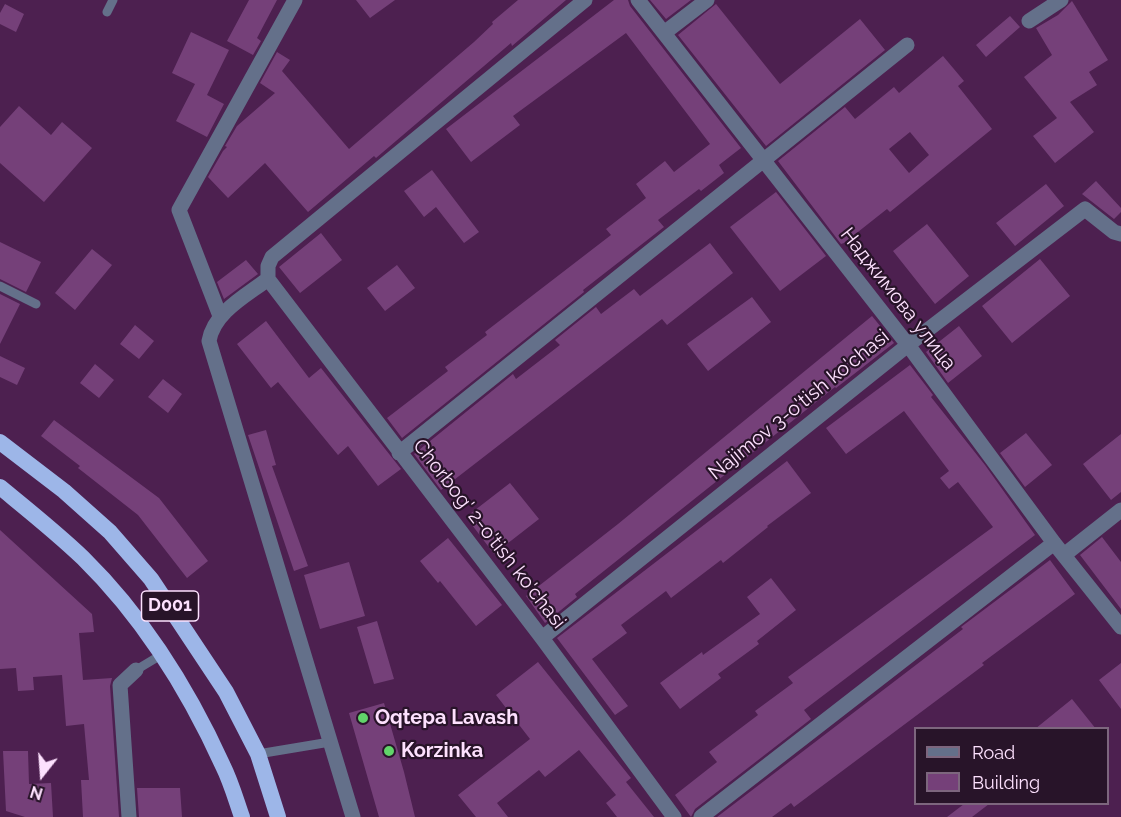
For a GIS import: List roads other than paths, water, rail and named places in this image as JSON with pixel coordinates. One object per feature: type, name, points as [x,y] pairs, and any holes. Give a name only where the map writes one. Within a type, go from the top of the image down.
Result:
[{"type":"highway","name":"D001","points":[[0,442],[64,491],[110,532],[151,579],[226,692],[258,754],[278,817]]},
{"type":"highway","name":"D001","points":[[0,487],[83,559],[120,600],[161,655],[193,705],[219,757],[242,817]]},
{"type":"street","points":[[220,316],[179,210],[295,0]]},
{"type":"street","points":[[353,817],[209,341],[210,332],[220,316],[268,279],[268,266],[272,257],[585,0]]},
{"type":"street","name":"Наджимова улица","points":[[638,0],[908,345],[1059,549],[1121,627]]},
{"type":"street","points":[[664,33],[707,0]]},
{"type":"street","points":[[1029,21],[1061,0]]},
{"type":"street","points":[[399,453],[907,45]]},
{"type":"street","name":"Najimov 3-o'tish ko'chasi","points":[[542,638],[908,345],[1085,209],[1113,232],[1121,234]]},
{"type":"street","name":"Chorbog' 2-o'tish ko'chasi","points":[[268,279],[542,638],[675,817]]},
{"type":"street","points":[[701,817],[1059,549],[1121,510]]},
{"type":"street","points":[[129,817],[120,685],[136,670]]},
{"type":"lane","points":[[107,12],[113,0]]},
{"type":"lane","points":[[0,286],[36,304]]},
{"type":"lane","points":[[136,670],[161,655]]},
{"type":"lane","points":[[258,754],[330,742]]},
{"type":"place","name":"Oqtepa Lavash","points":[[363,718]]},
{"type":"place","name":"Korzinka","points":[[389,751]]}]
